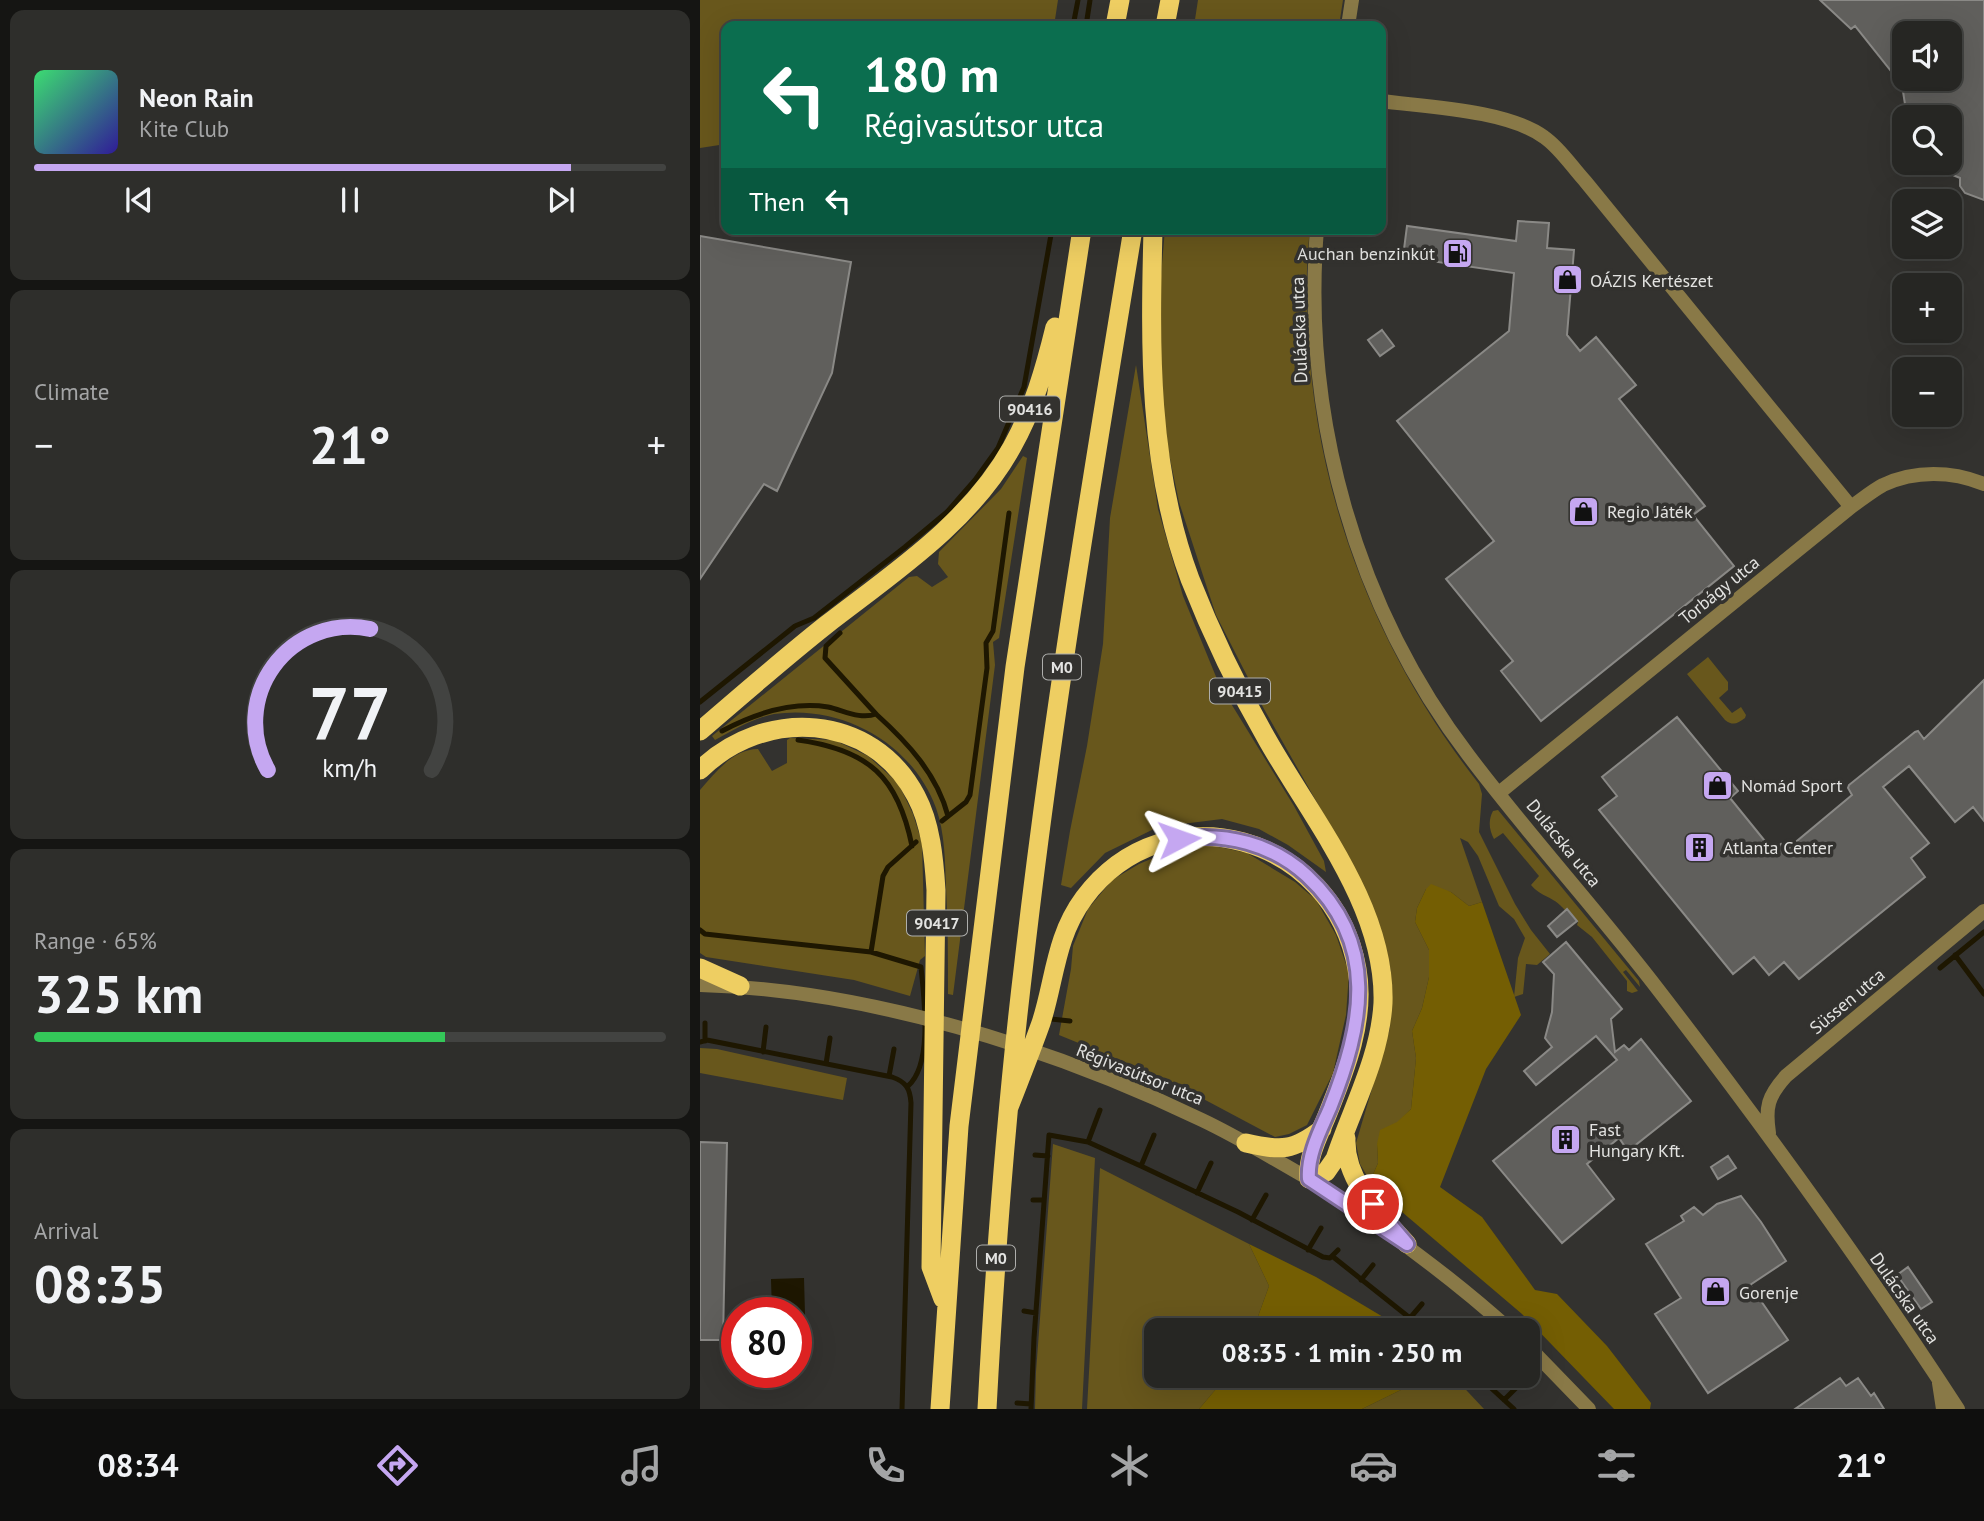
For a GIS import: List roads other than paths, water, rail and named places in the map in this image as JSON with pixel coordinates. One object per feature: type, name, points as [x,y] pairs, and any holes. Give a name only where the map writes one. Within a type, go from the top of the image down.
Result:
[{"type":"highway","points":[[1116,21],[1120,0]]},
{"type":"highway","points":[[1166,21],[1170,0]]},
{"type":"highway","name":"90416","points":[[700,731],[793,651],[940,535],[984,488],[1012,448],[1036,393],[1078,235]]},
{"type":"highway","name":"M0","points":[[940,1409],[959,1126],[1015,667],[1079,235]]},
{"type":"highway","name":"M0","points":[[987,1409],[1009,1107],[1024,962],[1062,671],[1132,235]]},
{"type":"highway","name":"90415","points":[[1153,235],[1150,333],[1154,412],[1165,482],[1189,577],[1237,686],[1349,877],[1368,918],[1377,949],[1383,1003],[1372,1061],[1332,1165],[1320,1176],[1309,1179]]},
{"type":"highway","name":"90417","points":[[700,770],[730,746],[748,737],[790,727],[818,727],[844,734],[873,748],[904,777],[917,797],[927,826],[936,890],[932,1267],[945,1305]]},
{"type":"highway","points":[[1009,1107],[1042,1021],[1054,964],[1064,933],[1083,900],[1100,879],[1138,852],[1164,842],[1194,837],[1220,837],[1247,843],[1275,853],[1321,889],[1345,926],[1352,944],[1359,994],[1357,1023],[1348,1058],[1310,1164],[1309,1179]]},
{"type":"highway","points":[[700,968],[740,986]]},
{"type":"highway","name":"90415","points":[[1346,1127],[1346,1155],[1352,1174],[1407,1244]]},
{"type":"highway","points":[[1246,1143],[1287,1149],[1295,1147],[1322,1129]]},
{"type":"street","points":[[1349,21],[1352,0]]},
{"type":"street","points":[[1386,102],[1498,117],[1529,127],[1546,138],[1585,181],[1851,507]]},
{"type":"street","name":"Dulácska utca","points":[[1317,235],[1314,321],[1321,399],[1329,448],[1349,523],[1384,612],[1417,678],[1468,756],[1659,990],[1770,1138],[1958,1409]]},
{"type":"street","name":"Torbágy utca","points":[[1499,793],[1851,507],[1882,486],[1913,477],[1941,473],[1968,477],[1984,484]]},
{"type":"street","name":"Süssen utca","points":[[1770,1138],[1768,1104],[1775,1088],[1786,1076],[1984,911]]},
{"type":"street","name":"Régivasútsor utca","points":[[700,985],[740,986],[821,996],[911,1016],[994,1039],[1092,1073],[1170,1105],[1246,1143],[1309,1179],[1407,1244],[1497,1318]]},
{"type":"street","points":[[1540,1358],[1589,1409]]},
{"type":"street","points":[[1938,1378],[1943,1409]]},
{"type":"waterway","points":[[1074,21],[1078,0]]},
{"type":"waterway","points":[[1087,21],[1090,0]]},
{"type":"waterway","points":[[700,702],[795,626],[814,618],[905,547],[947,512],[975,480],[998,448],[1024,387],[1051,235]]},
{"type":"waterway","points":[[942,821],[966,802],[970,795],[987,668],[986,643],[993,631],[1009,513]]},
{"type":"waterway","points":[[840,633],[826,646],[825,658],[876,714]]},
{"type":"waterway","points":[[722,731],[760,714],[786,707],[828,707],[858,715],[876,714],[899,736],[929,773],[948,816]]},
{"type":"waterway","points":[[798,740],[844,751],[876,771],[898,802],[912,846]]},
{"type":"waterway","points":[[871,952],[883,876],[888,867],[916,842]]},
{"type":"waterway","points":[[700,930],[705,934],[871,952],[921,967],[925,1012],[924,1047],[916,1076],[908,1086]]},
{"type":"waterway","points":[[1940,968],[1984,932]]},
{"type":"waterway","points":[[1955,955],[1984,994]]},
{"type":"waterway","points":[[1051,1019],[1070,1021]]},
{"type":"waterway","points":[[705,1023],[705,1041]]},
{"type":"waterway","points":[[763,1052],[766,1027]]},
{"type":"waterway","points":[[826,1064],[830,1038]]},
{"type":"waterway","points":[[700,1042],[707,1040],[892,1077],[904,1083],[910,1093],[902,1409]]},
{"type":"waterway","points":[[889,1076],[894,1049]]},
{"type":"waterway","points":[[1088,1142],[1100,1110]]},
{"type":"waterway","points":[[1031,1409],[1049,1135],[1088,1142],[1238,1212],[1323,1257],[1330,1258],[1338,1250]]},
{"type":"waterway","points":[[1141,1166],[1154,1135]]},
{"type":"waterway","points":[[1035,1155],[1048,1156]]},
{"type":"waterway","points":[[1197,1193],[1211,1163]]},
{"type":"waterway","points":[[1252,1220],[1266,1195]]},
{"type":"waterway","points":[[1033,1200],[1044,1200]]},
{"type":"waterway","points":[[1308,1250],[1321,1228]]},
{"type":"waterway","points":[[1332,1256],[1410,1318]]},
{"type":"waterway","points":[[1361,1280],[1373,1265]]},
{"type":"waterway","points":[[1410,1318],[1422,1304]]},
{"type":"waterway","points":[[1024,1311],[1036,1313]]},
{"type":"waterway","points":[[1491,1388],[1514,1409]]},
{"type":"waterway","points":[[1504,1400],[1516,1388]]},
{"type":"waterway","points":[[1017,1403],[1031,1404]]},
{"type":"place","name":"Auchan benzinkút","points":[[1458,253]]},
{"type":"place","name":"OÁZIS Kertészet","points":[[1567,280]]},
{"type":"place","name":"Regio Játék","points":[[1584,511]]},
{"type":"place","name":"Nomád Sport","points":[[1718,785]]},
{"type":"place","name":"Atlanta Center","points":[[1700,847]]},
{"type":"place","name":"Fast Hungary Kft.","points":[[1566,1139]]},
{"type":"place","name":"Gorenje","points":[[1716,1292]]}]
